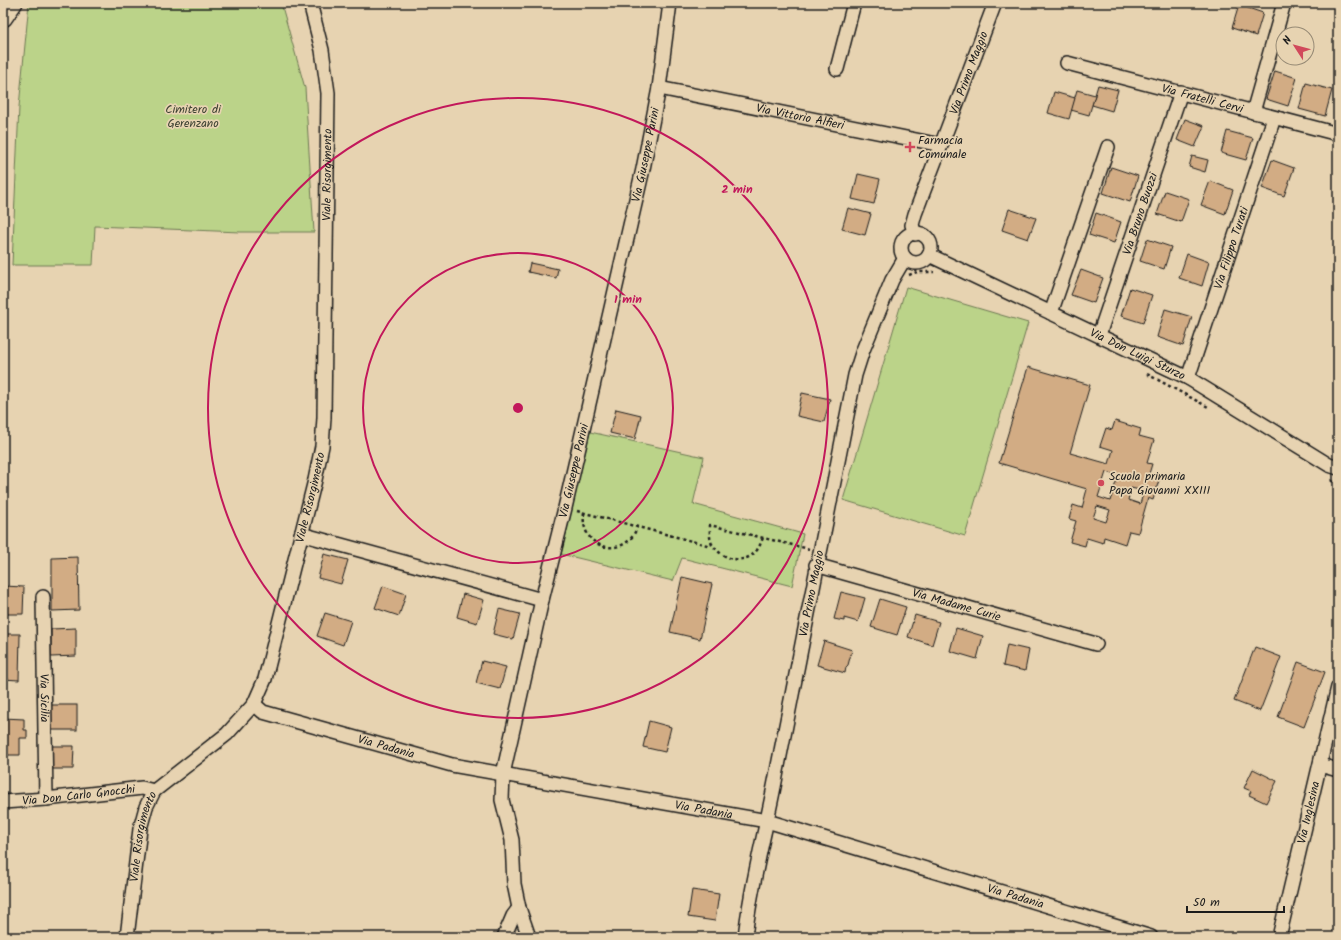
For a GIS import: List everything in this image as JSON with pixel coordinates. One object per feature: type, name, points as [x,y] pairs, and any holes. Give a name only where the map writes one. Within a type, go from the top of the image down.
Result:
[{"type":"street","points":[[3,19],[16,3]]},
{"type":"street","name":"Viale Risorgimento","points":[[127,937],[140,830],[146,807],[154,790],[227,734],[244,717],[254,704],[266,679],[322,446],[324,410],[328,93],[322,50],[310,3]]},
{"type":"street","name":"Via Giuseppe Parini","points":[[529,937],[519,908],[514,884],[512,840],[502,800],[503,774],[542,600],[565,508],[596,367],[643,169],[659,88],[670,3]]},
{"type":"street","points":[[837,69],[854,3]]},
{"type":"street","name":"Via Primo Maggio","points":[[915,234],[912,225],[915,214],[994,3]]},
{"type":"street","points":[[1253,112],[1284,3]]},
{"type":"street","name":"Via Fratelli Cervi","points":[[1067,63],[1338,134]]},
{"type":"street","name":"Via Vittorio Alfieri","points":[[659,88],[941,145]]},
{"type":"street","name":"Via Bruno Buozzi","points":[[1099,335],[1181,92]]},
{"type":"street","name":"Via Filippo Turati","points":[[1188,378],[1274,118]]},
{"type":"street","points":[[1051,313],[1108,147]]},
{"type":"street","points":[[915,234],[923,235],[927,238],[931,246],[929,255],[923,261],[918,263],[913,263],[905,258],[902,254],[902,245],[906,237],[915,234]]},
{"type":"street","name":"Via Don Luigi Sturzo","points":[[929,255],[1188,378],[1229,405],[1338,468]]},
{"type":"street","name":"Via Primo Maggio","points":[[745,937],[754,875],[767,821],[816,564],[855,375],[863,350],[892,280],[905,258]]},
{"type":"street","points":[[301,534],[542,600]]},
{"type":"street","name":"Via Madame Curie","points":[[816,564],[1096,644]]},
{"type":"street","name":"Via Sicilia","points":[[43,597],[46,799]]},
{"type":"street","name":"Via Inglesina","points":[[1279,937],[1338,687]]},
{"type":"street","name":"Via Padania","points":[[254,704],[263,712],[452,765],[767,821],[1151,937]]},
{"type":"street","points":[[1320,765],[1338,770]]},
{"type":"street","name":"Via Don Carlo Gnocchi","points":[[3,802],[46,799],[142,788],[154,790]]},
{"type":"street","points":[[504,937],[512,916],[519,908]]},
{"type":"path","points":[[892,280],[900,282],[909,275],[917,272],[929,271],[936,273]]},
{"type":"path","points":[[1142,371],[1211,409]]},
{"type":"path","points":[[1326,478],[1338,486]]},
{"type":"path","points":[[565,508],[707,545],[712,544]]},
{"type":"path","points":[[584,514],[583,522],[585,530],[590,538],[597,544],[608,548],[619,547],[628,541],[635,533],[637,527]]},
{"type":"path","points":[[763,538],[757,550],[750,556],[740,559],[731,559],[723,556],[712,544],[710,538],[710,525],[819,551]]},
{"type":"green space","name":"Cimitero di Gerenzano","points":[[29,3],[281,3],[305,88],[314,232],[240,232],[95,226],[93,265],[12,265],[19,107]]},
{"type":"green space","points":[[906,287],[1028,323],[965,536],[843,500]]},
{"type":"green space","points":[[590,432],[704,457],[693,504],[803,534],[792,586],[682,558],[673,581],[561,554]]},
{"type":"building","points":[[1239,5],[1263,13],[1256,36],[1232,28]]},
{"type":"building","points":[[1275,71],[1297,78],[1288,106],[1266,99]]},
{"type":"building","points":[[1306,83],[1332,90],[1325,116],[1299,109]]},
{"type":"building","points":[[1098,85],[1118,90],[1112,111],[1092,105]]},
{"type":"building","points":[[1077,90],[1095,95],[1089,115],[1071,110]]},
{"type":"building","points":[[1054,92],[1075,98],[1069,119],[1048,113]]},
{"type":"building","points":[[1185,119],[1204,126],[1195,147],[1177,140]]},
{"type":"building","points":[[1227,131],[1253,138],[1246,160],[1221,153]]},
{"type":"building","points":[[1192,156],[1208,160],[1205,172],[1189,167]]},
{"type":"building","points":[[1272,160],[1294,168],[1284,196],[1262,188]]},
{"type":"building","points":[[1111,167],[1138,176],[1130,202],[1103,193]]},
{"type":"building","points":[[858,174],[880,179],[874,204],[852,199]]},
{"type":"building","points":[[1210,181],[1233,190],[1225,214],[1201,205]]},
{"type":"building","points":[[1165,191],[1189,199],[1181,222],[1157,214]]},
{"type":"building","points":[[848,208],[871,214],[865,235],[842,229]]},
{"type":"building","points":[[1009,209],[1036,218],[1028,239],[1002,230]]},
{"type":"building","points":[[1096,213],[1121,222],[1114,243],[1089,235]]},
{"type":"building","points":[[1147,239],[1171,247],[1164,269],[1140,261]]},
{"type":"building","points":[[1187,254],[1209,262],[1202,286],[1179,278]]},
{"type":"building","points":[[530,263],[558,269],[556,278],[528,272]]},
{"type":"building","points":[[1081,270],[1103,278],[1094,303],[1071,295]]},
{"type":"building","points":[[1130,288],[1152,295],[1143,323],[1121,316]]},
{"type":"building","points":[[1165,309],[1192,317],[1183,346],[1157,337]]},
{"type":"building","points":[[1028,367],[1090,385],[1070,453],[1109,464],[1113,450],[1100,446],[1106,428],[1112,430],[1115,421],[1141,429],[1139,436],[1154,440],[1147,463],[1152,464],[1148,477],[1159,480],[1153,500],[1148,498],[1138,533],[1129,531],[1125,544],[1104,537],[1103,543],[1087,538],[1085,546],[1070,542],[1076,521],[1069,519],[1073,505],[1082,508],[1087,489],[999,463]],"holes":[[[1106,472],[1118,476],[1110,501],[1098,497]],[[1131,488],[1144,491],[1140,504],[1128,500]],[[1097,506],[1110,510],[1106,522],[1093,518]]]},
{"type":"building","points":[[802,393],[830,399],[824,422],[797,416]]},
{"type":"building","points":[[616,409],[641,415],[635,439],[610,433]]},
{"type":"building","points":[[324,554],[348,560],[341,584],[318,578]]},
{"type":"building","points":[[78,557],[79,610],[52,611],[52,558]]},
{"type":"building","points":[[682,577],[712,584],[700,639],[670,632]]},
{"type":"building","points":[[3,586],[24,587],[23,614],[3,614]]},
{"type":"building","points":[[383,586],[406,594],[399,616],[375,608]]},
{"type":"building","points":[[841,592],[865,598],[858,622],[844,618],[844,621],[834,619]]},
{"type":"building","points":[[463,594],[484,600],[477,623],[457,617]]},
{"type":"building","points":[[880,599],[906,607],[897,635],[871,627]]},
{"type":"building","points":[[499,609],[520,614],[513,639],[493,634]]},
{"type":"building","points":[[325,613],[351,621],[343,645],[317,636]]},
{"type":"building","points":[[915,615],[939,622],[932,645],[908,637]]},
{"type":"building","points":[[76,628],[76,656],[51,657],[51,629]]},
{"type":"building","points":[[956,628],[983,636],[977,659],[950,651]]},
{"type":"building","points":[[3,634],[20,634],[19,680],[3,679]]},
{"type":"building","points":[[824,641],[852,650],[845,673],[817,665]]},
{"type":"building","points":[[1007,645],[1029,650],[1025,671],[1003,666]]},
{"type":"building","points":[[1255,647],[1281,657],[1260,711],[1234,701]]},
{"type":"building","points":[[482,661],[506,667],[500,689],[476,683]]},
{"type":"building","points":[[1298,662],[1325,672],[1304,727],[1278,717]]},
{"type":"building","points":[[48,705],[77,705],[77,730],[48,730]]},
{"type":"building","points":[[3,718],[24,719],[24,730],[27,730],[27,738],[20,738],[20,755],[3,755]]},
{"type":"building","points":[[649,721],[671,727],[665,752],[643,747]]},
{"type":"building","points":[[50,746],[74,746],[73,769],[49,769]]},
{"type":"building","points":[[1253,769],[1277,781],[1266,803],[1249,795],[1251,791],[1244,788]]},
{"type":"building","points":[[692,890],[719,894],[715,921],[688,917]]},
{"type":"place","name":"Farmacia Comunale","points":[[910,147]]},
{"type":"place","name":"Scuola primaria Papa Giovanni XXIII","points":[[1101,483]]}]
